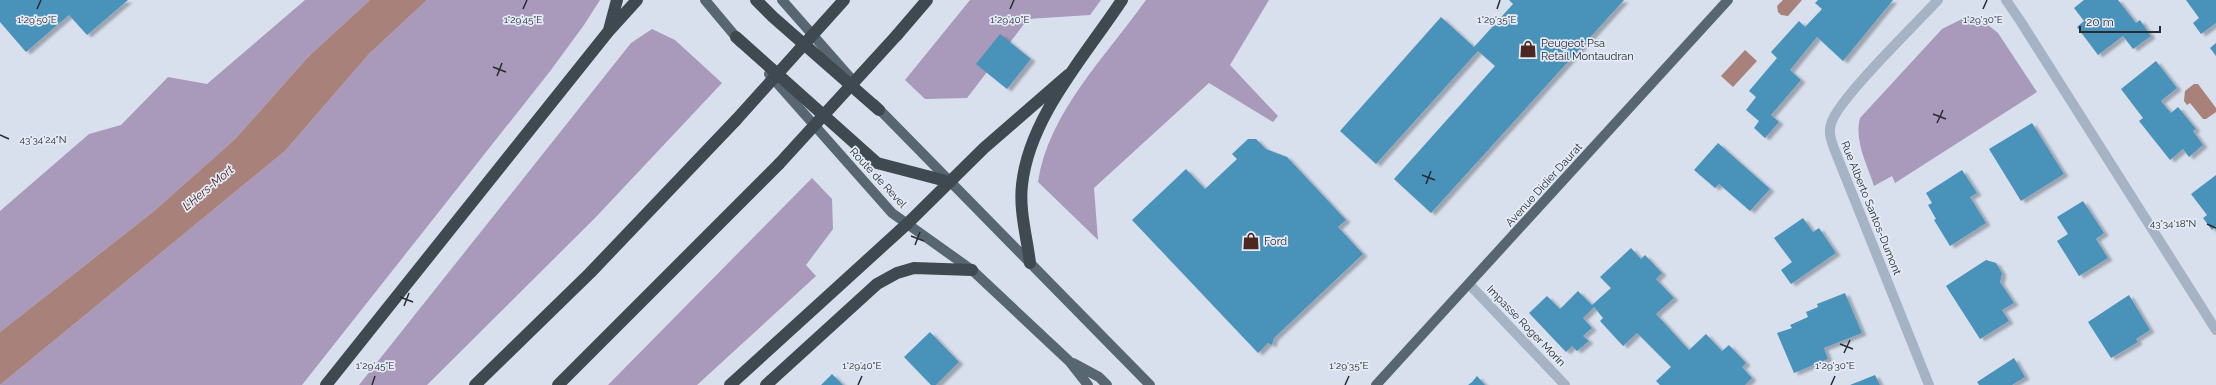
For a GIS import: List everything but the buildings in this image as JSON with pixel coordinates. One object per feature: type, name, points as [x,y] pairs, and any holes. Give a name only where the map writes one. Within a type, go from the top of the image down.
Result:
[{"type":"highway","points":[[608,32],[617,0]]},
{"type":"highway","points":[[326,385],[608,32],[637,0]]},
{"type":"highway","points":[[756,0],[772,17],[879,110]]},
{"type":"highway","points":[[474,385],[590,273],[736,120],[844,0]]},
{"type":"highway","points":[[558,385],[779,164],[927,0]]},
{"type":"highway","points":[[1030,263],[1021,199],[1025,166],[1031,144],[1068,75],[1122,0]]},
{"type":"highway","points":[[736,37],[877,164],[950,182]]},
{"type":"highway","points":[[730,385],[908,223],[984,148],[1068,75]]},
{"type":"highway","points":[[766,385],[877,284],[897,273],[914,268],[972,270]]},
{"type":"main road","name":"Route de Revel","points":[[705,0],[892,213],[972,270],[1069,361],[1088,385]]},
{"type":"main road","points":[[782,0],[879,110],[1150,385]]},
{"type":"main road","name":"Avenue Didier Daurat","points":[[1376,385],[1470,285],[1728,0]]},
{"type":"main road","points":[[1069,361],[1098,377],[1107,385]]},
{"type":"street","name":"Rue Alberto Santos-Dumont","points":[[1929,385],[1835,151],[1831,138],[1830,124],[1847,98],[1938,0]]},
{"type":"street","points":[[2006,0],[2022,22],[2216,330]]},
{"type":"street","name":"Impasse Roger Morin","points":[[1470,285],[1565,385]]},
{"type":"shaded area","points":[[305,0],[370,0],[309,56],[235,139],[154,211],[0,332],[0,211],[89,134],[121,125],[168,77],[207,84]]},
{"type":"shaded area","points":[[427,0],[600,0],[584,25],[551,70],[302,385],[0,385],[285,151],[369,54]]},
{"type":"shaded area","points":[[970,0],[1101,0],[1090,15],[1028,19],[967,98],[925,99],[905,80]]},
{"type":"shaded area","points":[[1146,0],[1269,0],[1230,65],[1278,116],[1273,122],[1209,83],[1094,188],[1098,240],[1038,182],[1044,157],[1054,132],[1066,109],[1097,64]]},
{"type":"shaded area","points":[[1962,19],[1983,21],[1998,33],[2037,92],[1895,183],[1892,176],[1874,186],[1860,144],[1860,118],[1942,29]]},
{"type":"shaded area","points":[[652,29],[675,40],[722,83],[595,218],[427,385],[359,385],[631,43]]},
{"type":"shaded area","points":[[812,178],[832,199],[833,229],[806,265],[816,276],[697,385],[608,385]]},
{"type":"water","name":"L'Hers-Mort","points":[[370,0],[427,0],[369,54],[285,151],[0,385],[0,332],[154,211],[235,139],[309,56]]},
{"type":"water","points":[[1783,0],[1802,0],[1788,16],[1781,15],[1778,12],[1777,6]]},
{"type":"water","points":[[1745,50],[1757,61],[1733,87],[1721,76]]},
{"type":"water","points":[[2194,84],[2198,84],[2216,108],[2216,112],[2206,119],[2203,119],[2190,103],[2187,105],[2184,101],[2185,91]]},
{"type":"place","name":"Peugeot Psa Retail Montaudran","points":[[1528,49]]},
{"type":"place","name":"Ford","points":[[1251,241]]}]
